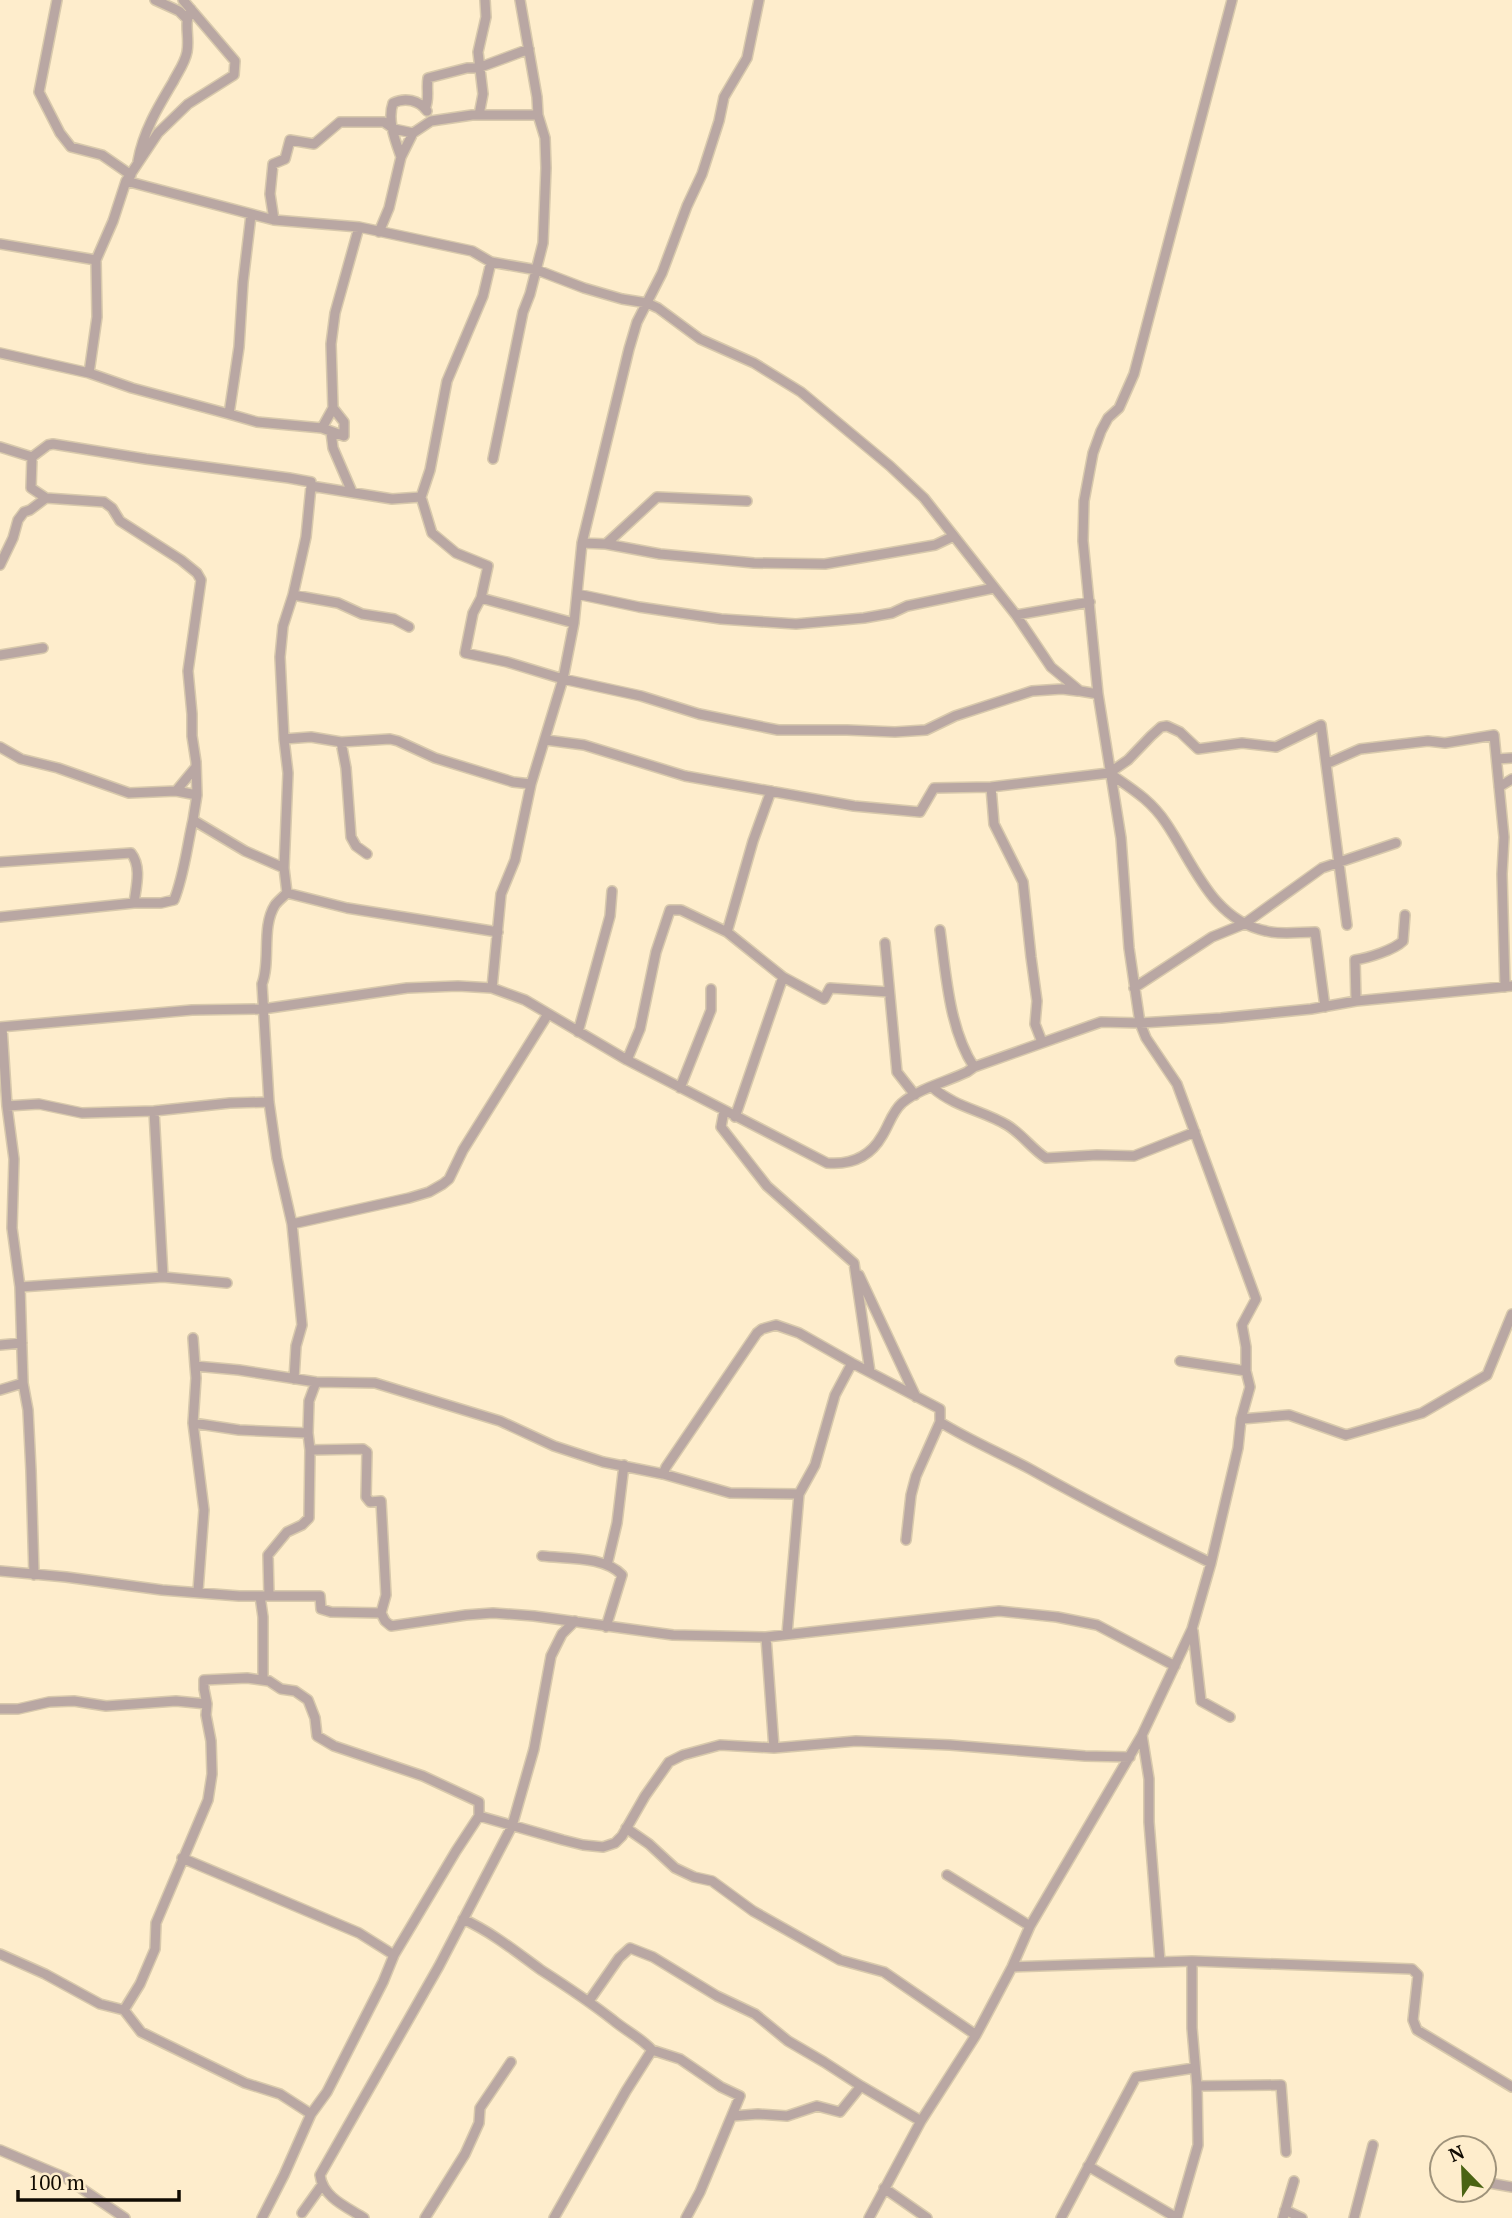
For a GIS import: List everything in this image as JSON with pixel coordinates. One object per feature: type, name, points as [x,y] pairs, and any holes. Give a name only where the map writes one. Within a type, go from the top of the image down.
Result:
[{"type":"street","points":[[57,0],[39,92],[60,133],[71,147],[102,155],[131,174],[251,215],[274,220],[359,226],[472,251],[491,261],[537,270],[622,299],[647,303],[658,308],[700,339],[754,363],[801,393],[890,466],[924,498],[1016,615],[1051,667],[1080,691]]},
{"type":"street","points":[[131,174],[158,133],[188,104],[234,75],[236,61],[188,14],[155,0]]},
{"type":"street","points":[[89,373],[97,317],[96,260],[149,124],[184,60],[188,39],[188,14],[183,0]]},
{"type":"street","points":[[479,115],[483,94],[478,52],[486,17],[485,0]]},
{"type":"street","points":[[493,458],[523,312],[543,243],[545,138],[538,115],[520,0]]},
{"type":"street","points":[[492,988],[501,894],[515,860],[531,785],[563,679],[574,623],[582,543],[629,349],[637,322],[662,272],[702,174],[724,97],[747,58],[759,0]]},
{"type":"street","points":[[869,2218],[922,2121],[976,2035],[1013,1967],[1030,1926],[1130,1757],[1192,1629],[1211,1563],[1250,1387],[1246,1371],[1247,1347],[1242,1325],[1256,1299],[1177,1084],[1146,1038],[1140,1023],[1129,948],[1121,838],[1098,694],[1083,541],[1084,501],[1093,453],[1101,430],[1108,418],[1119,408],[1134,374],[1232,0]]},
{"type":"street","points":[[425,109],[429,100],[428,78],[467,68],[478,68],[529,49]]},
{"type":"street","points":[[401,157],[390,120],[393,103],[402,99],[411,100],[425,109],[431,121]]},
{"type":"street","points":[[379,232],[389,208],[401,157],[413,133],[431,121],[479,115],[538,115]]},
{"type":"street","points":[[274,220],[270,194],[273,164],[285,159],[290,140],[314,144],[340,122],[384,121],[394,129],[413,133]]},
{"type":"street","points":[[229,414],[239,347],[251,215]]},
{"type":"street","points":[[352,492],[326,430],[333,408],[331,344],[335,313],[359,226]]},
{"type":"street","points":[[0,244],[96,260]]},
{"type":"street","points":[[491,261],[483,296],[447,381],[430,470],[421,497],[432,533],[456,553],[488,566],[481,598],[473,613],[465,653],[624,692],[726,721],[778,730],[895,733],[926,730],[955,716],[1032,691],[1062,688],[1098,694]]},
{"type":"street","points":[[0,354],[89,373],[132,388],[257,422],[326,430],[344,436],[344,422],[333,408]]},
{"type":"street","points":[[0,917],[134,904],[161,904],[174,900],[181,883],[197,795],[188,671],[201,580],[197,573],[181,560],[120,521],[104,502],[46,498],[30,488],[32,457],[48,445],[73,446],[311,482],[306,537],[283,626],[280,657],[288,773],[284,868],[287,893],[274,907],[267,941],[266,974],[262,984],[269,1102],[277,1158],[292,1224],[302,1325],[296,1346],[294,1379]]},
{"type":"street","points":[[0,447],[32,457]]},
{"type":"street","points":[[310,486],[392,499],[421,497]]},
{"type":"street","points":[[606,544],[657,497],[747,501]]},
{"type":"street","points":[[0,565],[18,520],[24,512],[46,498]]},
{"type":"street","points":[[582,543],[754,563],[825,564],[935,545],[954,536]]},
{"type":"street","points":[[577,594],[639,607],[721,619],[796,624],[883,615],[907,606],[994,587]]},
{"type":"street","points":[[293,595],[338,603],[362,614],[394,619],[409,626]]},
{"type":"street","points":[[481,598],[574,623]]},
{"type":"street","points":[[1016,615],[1090,602]]},
{"type":"street","points":[[0,655],[43,648]]},
{"type":"street","points":[[546,740],[584,745],[685,776],[854,806],[920,812],[934,788],[991,788],[1109,774],[1128,760],[1161,727],[1167,726],[1180,732],[1198,748],[1242,743],[1276,747],[1321,725],[1346,925]]},
{"type":"street","points":[[34,1575],[32,1471],[23,1384],[20,1287],[12,1228],[14,1159],[1,1027],[192,1010],[263,1009],[407,988],[492,988],[525,1000],[627,1060],[827,1163],[852,1162],[874,1147],[902,1103],[915,1095],[974,1067],[1101,1023],[1222,1018],[1508,986],[1502,874],[1504,837],[1494,736],[1445,743],[1428,741],[1360,749],[1326,764]]},
{"type":"street","points":[[284,739],[311,737],[341,743],[398,740],[435,758],[531,785]]},
{"type":"street","points":[[341,743],[346,768],[351,837],[356,846],[367,855]]},
{"type":"street","points":[[0,747],[21,759],[93,779],[129,793],[176,791],[197,795]]},
{"type":"street","points":[[1497,759],[1512,758]]},
{"type":"street","points":[[176,791],[195,768]]},
{"type":"street","points":[[1109,774],[1146,798],[1166,822],[1199,881],[1230,915],[1244,924],[1268,932],[1315,932],[1325,1007]]},
{"type":"street","points":[[1499,787],[1512,779]]},
{"type":"street","points":[[991,788],[994,824],[1023,883],[1037,1001],[1035,1024],[1042,1042]]},
{"type":"street","points":[[727,932],[771,791]]},
{"type":"street","points":[[193,820],[245,851],[284,868]]},
{"type":"street","points":[[1134,988],[1212,937],[1244,924],[1322,868],[1396,843]]},
{"type":"street","points":[[0,862],[131,853],[136,860],[138,871],[134,904]]},
{"type":"street","points":[[1502,874],[1512,874]]},
{"type":"street","points":[[578,1032],[610,916],[612,891]]},
{"type":"street","points":[[287,893],[347,908],[498,932]]},
{"type":"street","points":[[627,1060],[640,1029],[656,952],[670,910],[681,910],[727,932],[783,978],[824,999],[830,988],[889,992]]},
{"type":"street","points":[[1356,1001],[1354,960],[1371,957],[1378,951],[1398,946],[1403,941],[1405,915]]},
{"type":"street","points":[[940,930],[950,1002],[965,1054],[974,1067]]},
{"type":"street","points":[[885,943],[897,1072],[915,1095]]},
{"type":"street","points":[[735,1116],[783,978]]},
{"type":"street","points":[[680,1088],[711,1010],[711,989]]},
{"type":"street","points":[[292,1224],[409,1198],[443,1184],[449,1179],[463,1150],[548,1014]]},
{"type":"street","points":[[932,1087],[953,1102],[1006,1124],[1024,1136],[1046,1158],[1134,1156],[1195,1132]]},
{"type":"street","points":[[7,1106],[39,1104],[82,1113],[154,1111],[269,1102]]},
{"type":"street","points":[[154,1111],[163,1277]]},
{"type":"street","points":[[724,1111],[722,1127],[767,1186],[854,1263],[916,1396]]},
{"type":"street","points":[[854,1263],[870,1372]]},
{"type":"street","points":[[20,1287],[163,1277],[227,1283]]},
{"type":"street","points":[[1241,1419],[1289,1415],[1346,1435],[1422,1413],[1487,1375],[1512,1314]]},
{"type":"street","points":[[663,1474],[741,1356],[762,1329],[776,1325],[799,1333],[940,1409],[940,1422],[911,1495],[905,1540]]},
{"type":"street","points":[[193,1338],[196,1378],[193,1423],[204,1510],[198,1591]]},
{"type":"street","points":[[0,1345],[22,1343]]},
{"type":"street","points":[[1180,1361],[1246,1371]]},
{"type":"street","points":[[787,1634],[799,1494],[815,1465],[835,1395],[852,1363]]},
{"type":"street","points":[[195,1366],[316,1382],[375,1383],[500,1421],[554,1446],[603,1462],[663,1474],[730,1493],[799,1494]]},
{"type":"street","points":[[263,1680],[263,1617],[268,1555],[287,1532],[302,1525],[309,1518],[309,1401],[316,1382]]},
{"type":"street","points":[[0,1390],[23,1384]]},
{"type":"street","points":[[940,1422],[1080,1498],[1211,1563]]},
{"type":"street","points":[[193,1423],[239,1430],[308,1433]]},
{"type":"street","points":[[310,1450],[363,1449],[367,1452],[366,1496],[370,1502],[381,1502],[386,1595],[381,1613],[391,1626],[494,1613],[673,1634],[766,1637],[999,1611],[1057,1617],[1097,1625],[1175,1666]]},
{"type":"street","points":[[607,1565],[617,1523],[624,1465]]},
{"type":"street","points":[[542,1556],[607,1565],[622,1575],[606,1627]]},
{"type":"street","points":[[0,1571],[162,1590],[320,1596],[321,1609],[331,1612],[381,1613]]},
{"type":"street","points":[[365,2218],[330,2196],[322,2185],[320,2175],[512,1826],[534,1749],[551,1657],[562,1634],[575,1621]]},
{"type":"street","points":[[1192,1629],[1201,1701],[1230,1717]]},
{"type":"street","points":[[766,1637],[774,1748]]},
{"type":"street","points":[[124,2010],[140,1984],[155,1949],[156,1923],[208,1800],[212,1773],[211,1741],[204,1680],[247,1678],[269,1681],[281,1689],[295,1691],[308,1700],[315,1718],[317,1736],[334,1746],[423,1776],[479,1802],[479,1816],[394,1955],[383,1982],[327,2092],[312,2114],[262,2218]]},
{"type":"street","points":[[0,1709],[74,1701],[106,1706],[176,1701],[207,1704]]},
{"type":"street","points":[[1142,1735],[1149,1779],[1149,1822],[1160,1962]]},
{"type":"street","points":[[479,1816],[583,1845],[603,1847],[615,1843],[669,1762],[674,1758],[720,1745],[774,1748],[856,1741],[1130,1757]]},
{"type":"street","points":[[626,1828],[649,1844],[675,1868],[694,1877],[712,1881],[753,1911],[840,1960],[884,1972],[976,2035]]},
{"type":"street","points":[[182,1858],[359,1933],[394,1955]]},
{"type":"street","points":[[947,1875],[1030,1926]]},
{"type":"street","points":[[463,1919],[491,1932],[642,2039],[652,2050],[680,2059],[721,2087],[740,2096],[700,2192],[686,2218]]},
{"type":"street","points":[[589,2001],[619,1958],[630,1948],[653,1957],[717,1996],[755,2014],[788,2041],[860,2087],[922,2121]]},
{"type":"street","points":[[0,1954],[45,1974],[100,2004],[124,2010],[141,2032],[245,2083],[280,2095],[312,2114]]},
{"type":"street","points":[[1088,2166],[1177,2218],[1198,2145],[1192,2028],[1192,1961]]},
{"type":"street","points":[[1013,1967],[1192,1961],[1412,1969],[1418,1975],[1413,2020],[1416,2030],[1512,2087]]},
{"type":"street","points":[[554,2218],[652,2050]]},
{"type":"street","points":[[425,2218],[465,2154],[479,2123],[480,2108],[512,2062]]},
{"type":"street","points":[[1061,2218],[1136,2077],[1194,2068]]},
{"type":"street","points":[[1196,2086],[1281,2085],[1286,2152]]},
{"type":"street","points":[[733,2116],[787,2116],[817,2106],[840,2112],[860,2087]]},
{"type":"street","points":[[1354,2218],[1373,2145]]},
{"type":"street","points":[[0,2150],[66,2178],[125,2218]]},
{"type":"street","points":[[1294,2181],[1284,2214],[1302,2218]]},
{"type":"street","points":[[302,2213],[322,2185]]},
{"type":"street","points":[[884,2188],[927,2218]]}]
